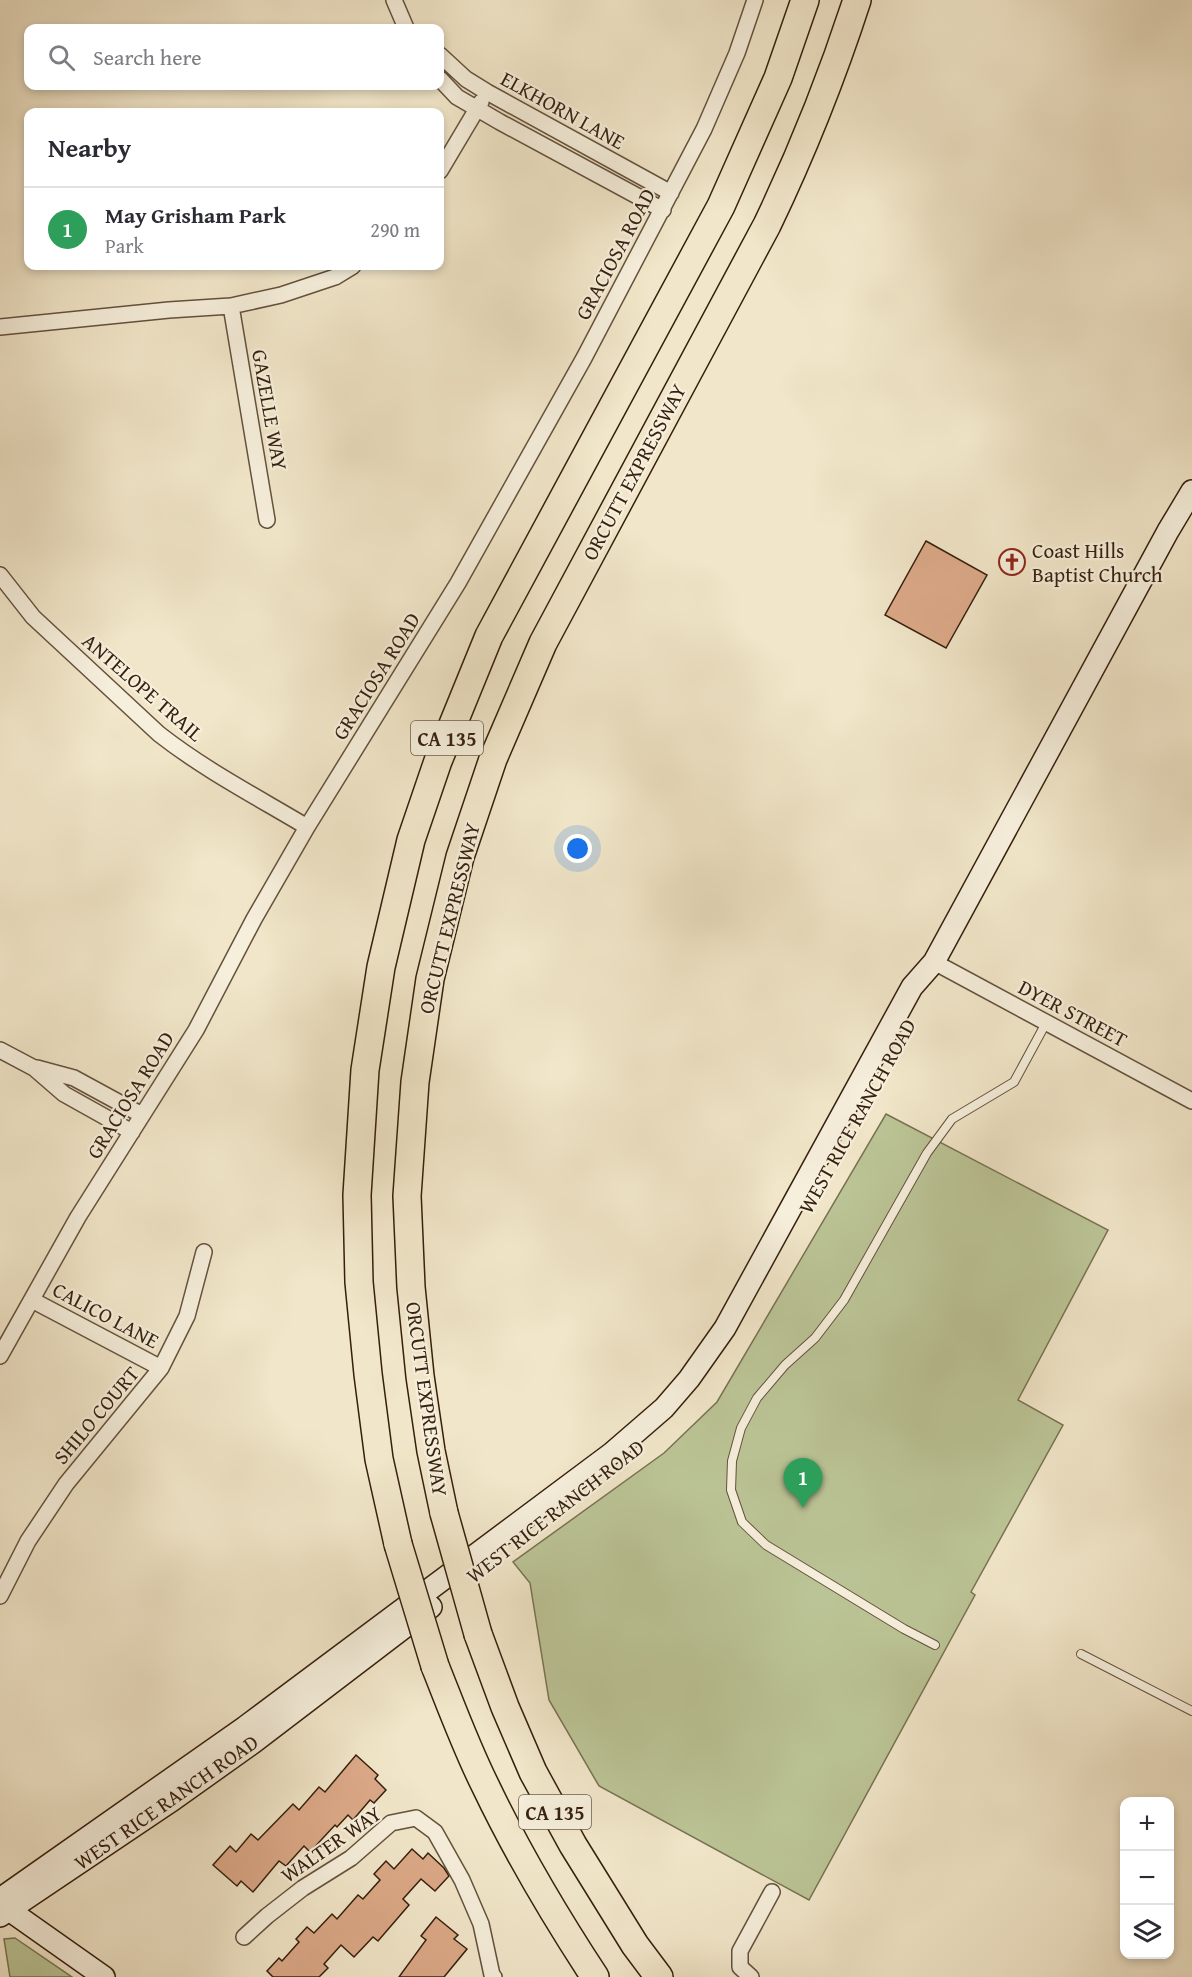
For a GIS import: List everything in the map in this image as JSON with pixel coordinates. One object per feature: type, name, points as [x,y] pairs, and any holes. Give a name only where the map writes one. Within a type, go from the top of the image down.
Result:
[{"type":"highway","name":"CA 135","points":[[596,1977],[571,1940],[484,1784],[435,1666],[398,1544],[379,1459],[359,1282],[357,1195],[365,1070],[381,967],[411,840],[438,761],[489,636],[721,206],[778,78],[805,0]]},
{"type":"highway","name":"ORCUTT EXPRESSWAY","points":[[659,1977],[635,1945],[573,1845],[533,1772],[505,1707],[478,1634],[444,1513],[430,1451],[411,1287],[407,1196],[415,1082],[430,979],[460,857],[493,759],[543,643],[767,225],[794,169],[819,109],[857,0]]},
{"type":"main road","name":"WEST RICE RANCH ROAD","points":[[2,1907],[612,1453],[664,1408],[689,1379],[725,1328],[912,987],[934,962],[1168,531],[1192,491]]},
{"type":"main road","points":[[2,1907],[104,1977]]},
{"type":"street","name":"GRACIOSA ROAD","points":[[0,1356],[78,1217],[196,1030],[254,919],[307,826],[458,583],[584,358],[704,129],[737,53],[755,0]]},
{"type":"street","points":[[396,4],[404,24]]},
{"type":"street","points":[[396,4],[413,24]]},
{"type":"street","name":"ELKHORN LANE","points":[[444,59],[466,79],[487,92],[671,193]]},
{"type":"street","name":"ELKHORN LANE","points":[[444,83],[457,97],[477,109],[663,210]]},
{"type":"street","points":[[444,164],[487,92]]},
{"type":"street","points":[[0,327],[231,306],[281,295],[334,277],[346,270]]},
{"type":"street","name":"GAZELLE WAY","points":[[231,306],[267,520]]},
{"type":"street","name":"ANTELOPE TRAIL","points":[[0,575],[33,617],[159,734],[227,780],[307,826]]},
{"type":"street","name":"DYER STREET","points":[[934,962],[1192,1101]]},
{"type":"street","points":[[0,1050],[34,1068],[64,1094],[132,1132]]},
{"type":"street","points":[[34,1068],[74,1078],[142,1115]]},
{"type":"street","name":"SHILO COURT","points":[[0,1596],[28,1540],[66,1484],[161,1368],[187,1316],[204,1252]]},
{"type":"street","name":"CALICO LANE","points":[[32,1300],[161,1368]]},
{"type":"street","name":"WALTER WAY","points":[[244,1937],[303,1888],[351,1858],[391,1823],[416,1818],[435,1832],[462,1880],[481,1924],[492,1976]]},
{"type":"street","points":[[751,1977],[740,1967],[740,1951],[772,1892]]},
{"type":"lane","points":[[935,1646],[766,1545],[742,1522],[731,1490],[732,1461],[741,1428],[757,1398],[785,1365],[814,1338],[844,1300],[927,1153],[952,1119],[1014,1082],[1046,1023]]},
{"type":"lane","points":[[1081,1654],[1192,1711]]},
{"type":"green space","points":[[886,1114],[1108,1230],[1018,1400],[1063,1425],[971,1592],[975,1595],[809,1900],[599,1786],[549,1700],[530,1583],[513,1562],[664,1453],[717,1402]]},
{"type":"green space","points":[[15,1938],[72,1977],[10,1977],[4,1939]]},
{"type":"building","points":[[926,541],[987,575],[946,648],[885,615]]},
{"type":"building","points":[[356,1755],[378,1775],[375,1779],[386,1790],[374,1803],[370,1800],[353,1820],[348,1815],[337,1827],[335,1825],[310,1852],[304,1846],[286,1866],[279,1861],[253,1892],[241,1881],[237,1886],[213,1865],[230,1846],[236,1852],[251,1834],[258,1840],[293,1804],[299,1810],[319,1787],[325,1792]]},
{"type":"building","points":[[412,1849],[423,1859],[428,1853],[449,1876],[435,1891],[421,1879],[403,1899],[409,1905],[378,1941],[373,1937],[354,1957],[341,1945],[324,1964],[328,1968],[319,1977],[273,1977],[267,1971],[279,1958],[282,1961],[299,1942],[296,1939],[307,1927],[314,1933],[332,1914],[337,1919],[358,1895],[363,1899],[380,1880],[374,1874],[386,1861],[394,1869]]},
{"type":"building","points":[[436,1917],[458,1935],[454,1939],[467,1949],[444,1977],[399,1977],[426,1940],[421,1936]]},
{"type":"place","name":"Coast Hills Baptist Church","points":[[1012,562]]},
{"type":"place","name":"May Grisham Park","points":[[803,1508]]}]
